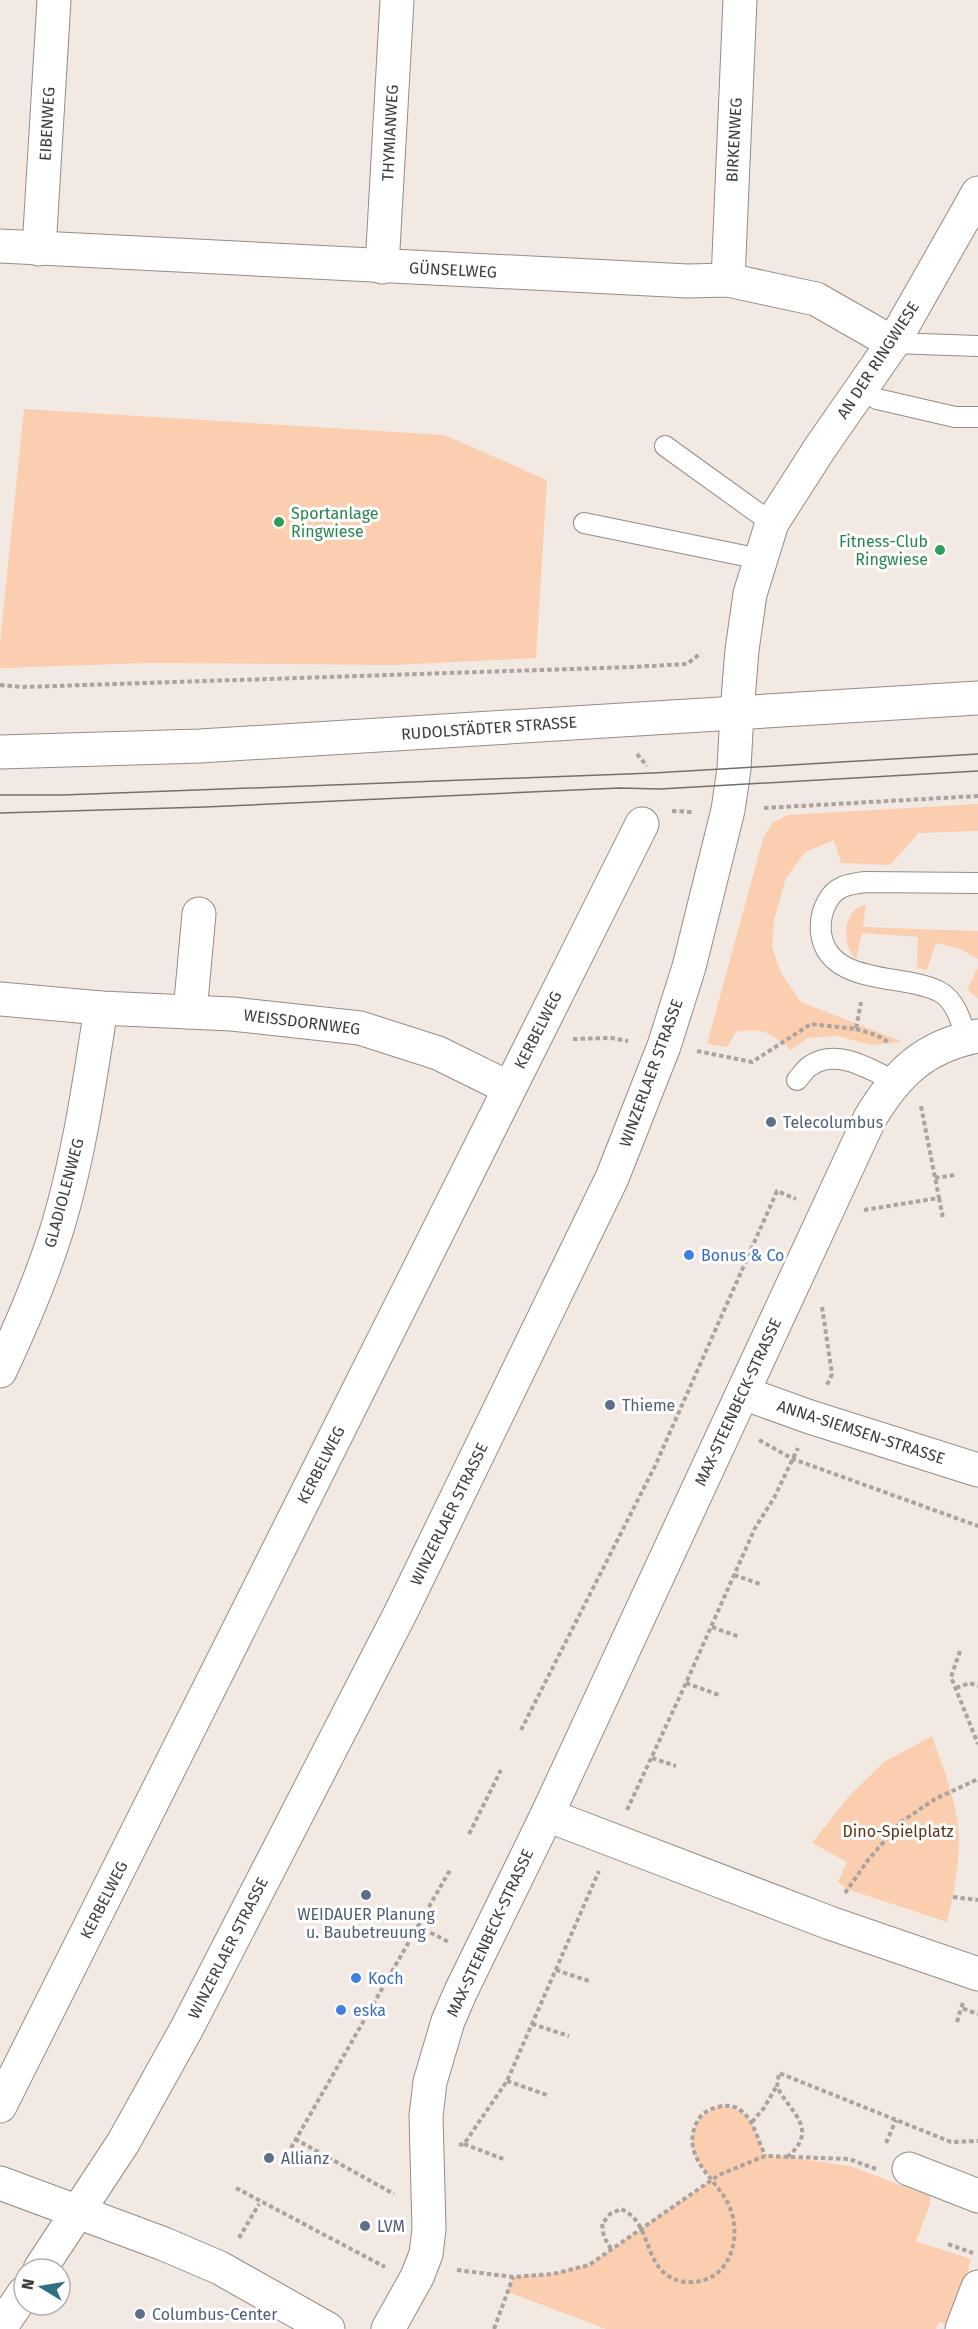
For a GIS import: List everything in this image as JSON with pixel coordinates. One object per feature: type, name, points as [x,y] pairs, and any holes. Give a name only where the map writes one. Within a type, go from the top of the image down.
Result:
[{"type":"street","name":"EIBENWEG","points":[[39,249],[54,0]]},
{"type":"street","name":"THYMIANWEG","points":[[382,267],[398,0]]},
{"type":"street","name":"BIRKENWEG","points":[[728,280],[740,0]]},
{"type":"street","name":"AN DER RINGWIESE","points":[[737,712],[744,628],[750,594],[772,523],[893,343],[978,193]]},
{"type":"street","name":"GÜNSELWEG","points":[[0,246],[382,267],[688,281],[728,280],[816,299],[893,343]]},
{"type":"street","name":"RUDOLSTÄDTER STRASSE","points":[[0,752],[200,746],[978,698]]},
{"type":"street","name":"WINZERLAER STRASSE","points":[[48,2257],[128,2134],[187,2028],[402,1610],[612,1178],[664,1046],[689,967],[725,826],[734,769],[737,712]]},
{"type":"street","name":"KERBELWEG","points":[[0,2106],[642,824]]},
{"type":"street","points":[[190,1012],[199,914]]},
{"type":"street","name":"WEISSDORNWEG","points":[[0,999],[101,1008],[232,1014],[360,1028],[438,1053],[510,1088]]},
{"type":"street","name":"GLADIOLENWEG","points":[[0,1371],[24,1321],[60,1219],[84,1116],[101,1008]]},
{"type":"street","name":"MAX-STEENBECK-STRASSE","points":[[388,2329],[417,2277],[426,2254],[429,2229],[426,2116],[430,2082],[460,1990],[547,1815],[870,1118],[882,1099],[908,1068],[944,1045],[973,1037]]},
{"type":"street","name":"ANNA-SIEMSEN-STRASSE","points":[[743,1393],[810,1417],[978,1470]]},
{"type":"street","points":[[547,1815],[830,1923],[978,1974]]},
{"type":"street","points":[[898,2171],[978,2196]]},
{"type":"street","points":[[0,2183],[220,2268],[328,2329]]},
{"type":"street","points":[[962,2329],[978,2287]]},
{"type":"street","points":[[0,2328],[12,2310]]},
{"type":"lane","points":[[893,343],[978,346]]},
{"type":"lane","points":[[861,388],[877,399],[954,417],[978,417]]},
{"type":"lane","points":[[665,446],[772,523]]},
{"type":"lane","points":[[584,523],[760,560]]},
{"type":"lane","points":[[973,1037],[949,998],[940,992],[850,970],[828,953],[822,939],[821,928],[825,905],[839,888],[848,884],[865,882],[978,883]]},
{"type":"lane","points":[[797,1080],[810,1066],[827,1059],[852,1061],[896,1082]]},
{"type":"path","points":[[0,685],[35,686],[632,667],[687,664],[701,653]]},
{"type":"path","points":[[636,753],[647,766]]},
{"type":"path","points":[[760,808],[978,796]]},
{"type":"path","points":[[696,1051],[752,1062],[811,1024],[856,1029],[866,974]]},
{"type":"path","points":[[528,1050],[558,1040],[611,1038],[635,1042]]},
{"type":"path","points":[[921,1103],[943,1218]]},
{"type":"path","points":[[935,1178],[955,1175]]},
{"type":"path","points":[[521,1730],[655,1466],[777,1191],[826,1211]]},
{"type":"path","points":[[862,1211],[939,1198]]},
{"type":"path","points":[[822,1305],[832,1374]]},
{"type":"path","points":[[729,1424],[793,1459],[978,1526]]},
{"type":"path","points":[[464,2144],[507,2081],[613,1840],[687,1683],[754,1528],[774,1498],[793,1459]]},
{"type":"path","points":[[734,1575],[760,1584]]},
{"type":"path","points":[[712,1627],[740,1637]]},
{"type":"path","points":[[960,1651],[951,1677],[978,1744]]},
{"type":"path","points":[[687,1683],[719,1695]]},
{"type":"path","points":[[956,1688],[970,1683],[978,1686]]},
{"type":"path","points":[[652,1758],[676,1766]]},
{"type":"path","points":[[469,1834],[501,1770]]},
{"type":"path","points":[[830,1923],[847,1889],[868,1860],[901,1822],[935,1799],[978,1779]]},
{"type":"path","points":[[291,2148],[450,1870]]},
{"type":"path","points":[[953,1897],[978,1899]]},
{"type":"path","points":[[417,1926],[453,1944]]},
{"type":"path","points":[[556,1970],[589,1981]]},
{"type":"path","points":[[957,2022],[961,2008]]},
{"type":"path","points":[[532,2024],[569,2036]]},
{"type":"path","points":[[752,2122],[777,2087],[779,2073],[951,2142],[978,2141]]},
{"type":"path","points":[[507,2081],[547,2095]]},
{"type":"path","points":[[777,2087],[800,2121],[803,2136],[797,2148],[787,2157]]},
{"type":"path","points":[[611,2249],[604,2237],[602,2224],[610,2214],[621,2209],[630,2213],[641,2228],[647,2239],[651,2256],[660,2270],[674,2279],[688,2282],[713,2276],[733,2252],[734,2232],[726,2199],[697,2160],[692,2145],[692,2131],[699,2118],[709,2109],[721,2106],[732,2107],[743,2111],[752,2122],[765,2156]]},
{"type":"path","points":[[295,2139],[400,2198]]},
{"type":"path","points":[[426,2145],[464,2144],[506,2160]]},
{"type":"path","points":[[455,2270],[513,2277],[553,2274],[589,2265],[718,2175],[765,2156],[849,2159],[898,2171]]},
{"type":"path","points":[[236,2188],[388,2269]]},
{"type":"path","points":[[237,2242],[259,2204]]},
{"type":"path","points":[[948,2244],[978,2255]]},
{"type":"path","points":[[494,2329],[513,2277]]},
{"type":"green space","name":"Sportanlage Ringwiese","points":[[24,409],[444,435],[547,480],[536,658],[395,665],[149,663],[0,668],[0,643]]},
{"type":"green space","points":[[978,804],[978,831],[919,833],[890,865],[841,863],[834,840],[805,852],[786,878],[774,920],[772,947],[781,973],[801,1002],[903,1042],[870,1045],[838,1036],[808,1038],[791,1050],[772,1035],[754,1031],[736,1032],[727,1047],[707,1044],[763,839],[772,823],[787,815]]},
{"type":"green space","points":[[866,905],[863,927],[978,931],[978,959],[960,949],[936,943],[927,970],[917,968],[918,937],[862,933],[856,959],[847,941],[848,920],[858,907]]},
{"type":"green space","points":[[978,967],[978,998],[967,990]]},
{"type":"green space","name":"Dino-Spielplatz","points":[[932,1736],[950,1789],[958,1830],[956,1874],[947,1922],[847,1889],[838,1882],[847,1862],[812,1843],[849,1796],[884,1762]]},
{"type":"green space","points":[[721,2106],[740,2111],[747,2116],[765,2156],[850,2166],[930,2196],[930,2204],[916,2241],[971,2259],[951,2326],[939,2322],[936,2329],[606,2329],[508,2292],[513,2277],[553,2274],[589,2265],[712,2180],[700,2164],[692,2143],[699,2120],[712,2109]]},
{"type":"tram line","points":[[0,795],[63,795],[653,773],[978,754]]},
{"type":"tram line","points":[[0,813],[205,807],[619,788],[660,789],[978,771]]},
{"type":"place","name":"Sportanlage Ringwiese","points":[[279,522]]},
{"type":"place","name":"Fitness-Club Ringwiese","points":[[940,550]]},
{"type":"place","name":"Telecolumbus","points":[[771,1122]]},
{"type":"place","name":"Bonus & Co","points":[[689,1255]]},
{"type":"place","name":"Thieme","points":[[610,1405]]},
{"type":"place","name":"WEIDAUER Planung u. Baubetreuung","points":[[366,1895]]},
{"type":"place","name":"Koch","points":[[356,1978]]},
{"type":"place","name":"eska","points":[[341,2010]]},
{"type":"place","name":"Allianz","points":[[269,2158]]},
{"type":"place","name":"LVM","points":[[365,2226]]},
{"type":"place","name":"Columbus-Center","points":[[140,2314]]}]
